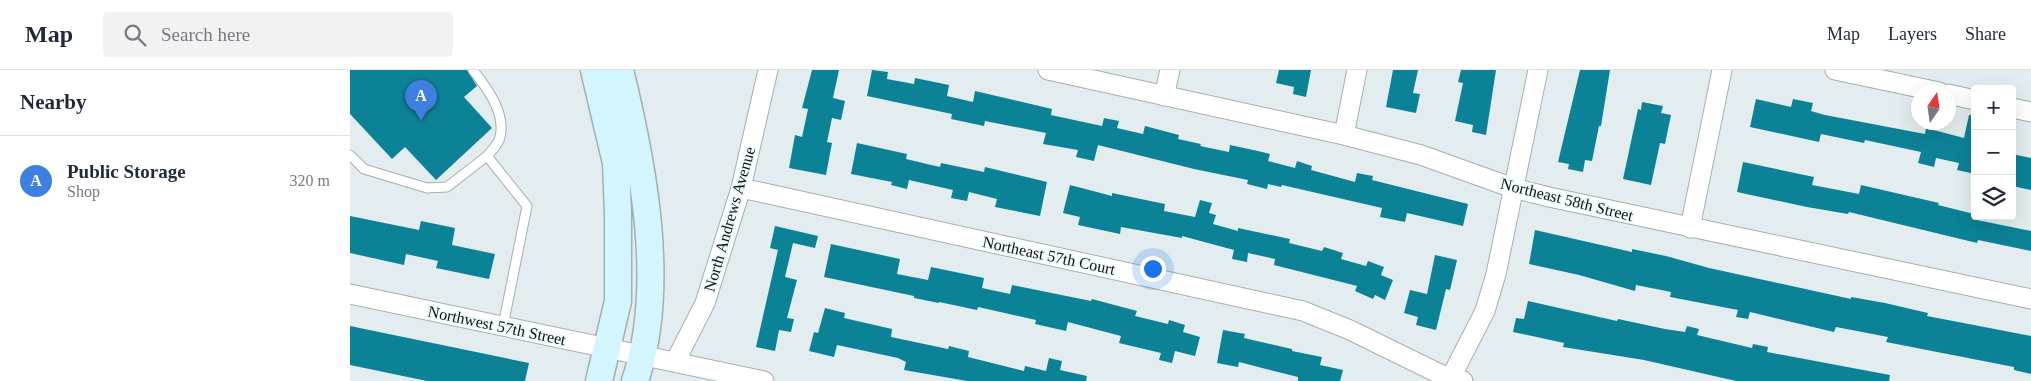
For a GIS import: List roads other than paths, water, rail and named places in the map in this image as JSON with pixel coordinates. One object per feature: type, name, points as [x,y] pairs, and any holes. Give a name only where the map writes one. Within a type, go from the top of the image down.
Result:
[{"type":"main road","points":[[594,70],[616,163],[618,301],[600,381]]},
{"type":"main road","points":[[620,70],[641,161],[647,215],[649,306],[644,354],[634,381]]},
{"type":"street","name":"North Andrews Avenue","points":[[676,362],[705,303],[741,188],[768,70]]},
{"type":"street","name":"Northeast 58th Street","points":[[1048,70],[1344,135],[1421,155],[1513,188],[1690,228],[2031,299]]},
{"type":"street","points":[[1164,96],[1170,70]]},
{"type":"street","points":[[1344,135],[1358,70]]},
{"type":"street","points":[[1454,380],[1485,311],[1496,274],[1538,70]]},
{"type":"street","points":[[1690,228],[1722,70]]},
{"type":"street","points":[[1834,70],[1911,86]]},
{"type":"street","points":[[1956,96],[1971,99]]},
{"type":"street","points":[[2016,109],[2031,112]]},
{"type":"street","name":"Northeast 57th Court","points":[[741,188],[1303,311],[1350,330],[1454,380]]},
{"type":"street","name":"Northwest 57th Street","points":[[350,294],[607,348],[644,354],[764,381]]},
{"type":"lane","points":[[350,155],[364,169],[427,188],[447,187],[487,156],[500,139],[501,122],[488,89],[473,70]]},
{"type":"lane","points":[[487,156],[527,206],[504,326]]},
{"type":"place","name":"Public Storage","points":[[421,121]]}]
